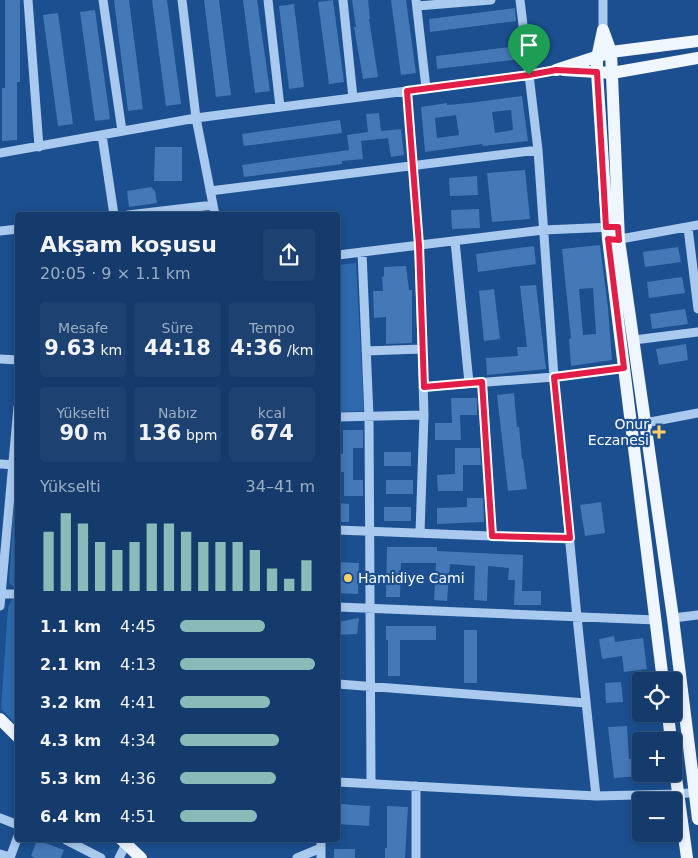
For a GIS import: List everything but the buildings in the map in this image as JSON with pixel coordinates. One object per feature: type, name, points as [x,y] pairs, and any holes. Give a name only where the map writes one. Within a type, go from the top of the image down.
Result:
[{"type":"main road","points":[[603,30],[611,52],[613,233],[634,340],[673,618],[698,820]]},
{"type":"main road","points":[[603,30],[597,58],[597,72],[624,368],[662,672]]},
{"type":"main road","points":[[556,70],[611,52],[698,41]]},
{"type":"main road","points":[[556,70],[612,73],[698,58]]},
{"type":"main road","points":[[0,720],[15,734]]},
{"type":"main road","points":[[682,822],[687,858]]},
{"type":"main road","points":[[124,842],[141,858]]},
{"type":"street","points":[[28,0],[39,147]]},
{"type":"street","points":[[103,0],[122,130]]},
{"type":"street","points":[[182,0],[196,118],[214,212]]},
{"type":"street","points":[[268,0],[280,107]]},
{"type":"street","points":[[343,0],[353,98]]},
{"type":"street","points":[[426,88],[417,3],[491,0]]},
{"type":"street","points":[[520,0],[538,150],[554,377],[596,796]]},
{"type":"street","points":[[603,0],[603,30]]},
{"type":"street","points":[[0,153],[196,118],[556,70]]},
{"type":"street","points":[[407,91],[419,245],[424,387],[420,533]]},
{"type":"street","points":[[102,134],[114,212]]},
{"type":"street","points":[[210,191],[538,150]]},
{"type":"street","points":[[154,212],[213,205]]},
{"type":"street","points":[[340,255],[543,230],[613,233],[688,228],[698,225]]},
{"type":"street","points":[[688,228],[698,309]]},
{"type":"street","points":[[0,231],[15,230]]},
{"type":"street","points":[[455,241],[469,383]]},
{"type":"street","points":[[362,252],[369,416],[371,783]]},
{"type":"street","points":[[634,340],[698,332]]},
{"type":"street","points":[[366,351],[422,349]]},
{"type":"street","points":[[0,359],[15,360]]},
{"type":"street","points":[[424,387],[554,377],[624,368]]},
{"type":"street","points":[[482,382],[492,536]]},
{"type":"street","points":[[645,423],[698,413]]},
{"type":"street","points":[[340,417],[424,415]]},
{"type":"street","points":[[0,464],[15,465],[0,606]]},
{"type":"street","points":[[340,530],[570,538]]},
{"type":"street","points":[[0,598],[15,595]]},
{"type":"street","points":[[340,608],[656,620]]},
{"type":"street","points":[[673,618],[698,615]]},
{"type":"street","points":[[340,684],[586,703]]},
{"type":"street","points":[[340,782],[596,796],[632,795]]},
{"type":"street","points":[[416,786],[416,858]]},
{"type":"street","points":[[682,794],[696,792]]},
{"type":"street","points":[[0,818],[15,823]]},
{"type":"street","points":[[0,854],[10,858],[16,842]]},
{"type":"street","points":[[70,842],[101,858]]},
{"type":"street","points":[[119,858],[124,842]]},
{"type":"street","points":[[297,858],[322,844]]},
{"type":"street","points":[[321,858],[322,844]]},
{"type":"shaded area","points":[[356,263],[364,411],[340,412],[340,265]]},
{"type":"shaded area","points":[[15,488],[15,587],[9,583]]},
{"type":"shaded area","points":[[12,599],[15,600],[15,723],[1,709],[8,608]]},
{"type":"place","name":"Onur Eczanesi","points":[[659,432]]},
{"type":"place","name":"Hamidiye Cami","points":[[348,578]]},
{"type":"route","points":[[556,70],[597,72],[606,227],[618,227],[619,240],[608,239],[624,368],[554,377],[570,538],[492,536],[482,382],[424,387],[419,245],[407,91],[529,75],[556,70]]}]
